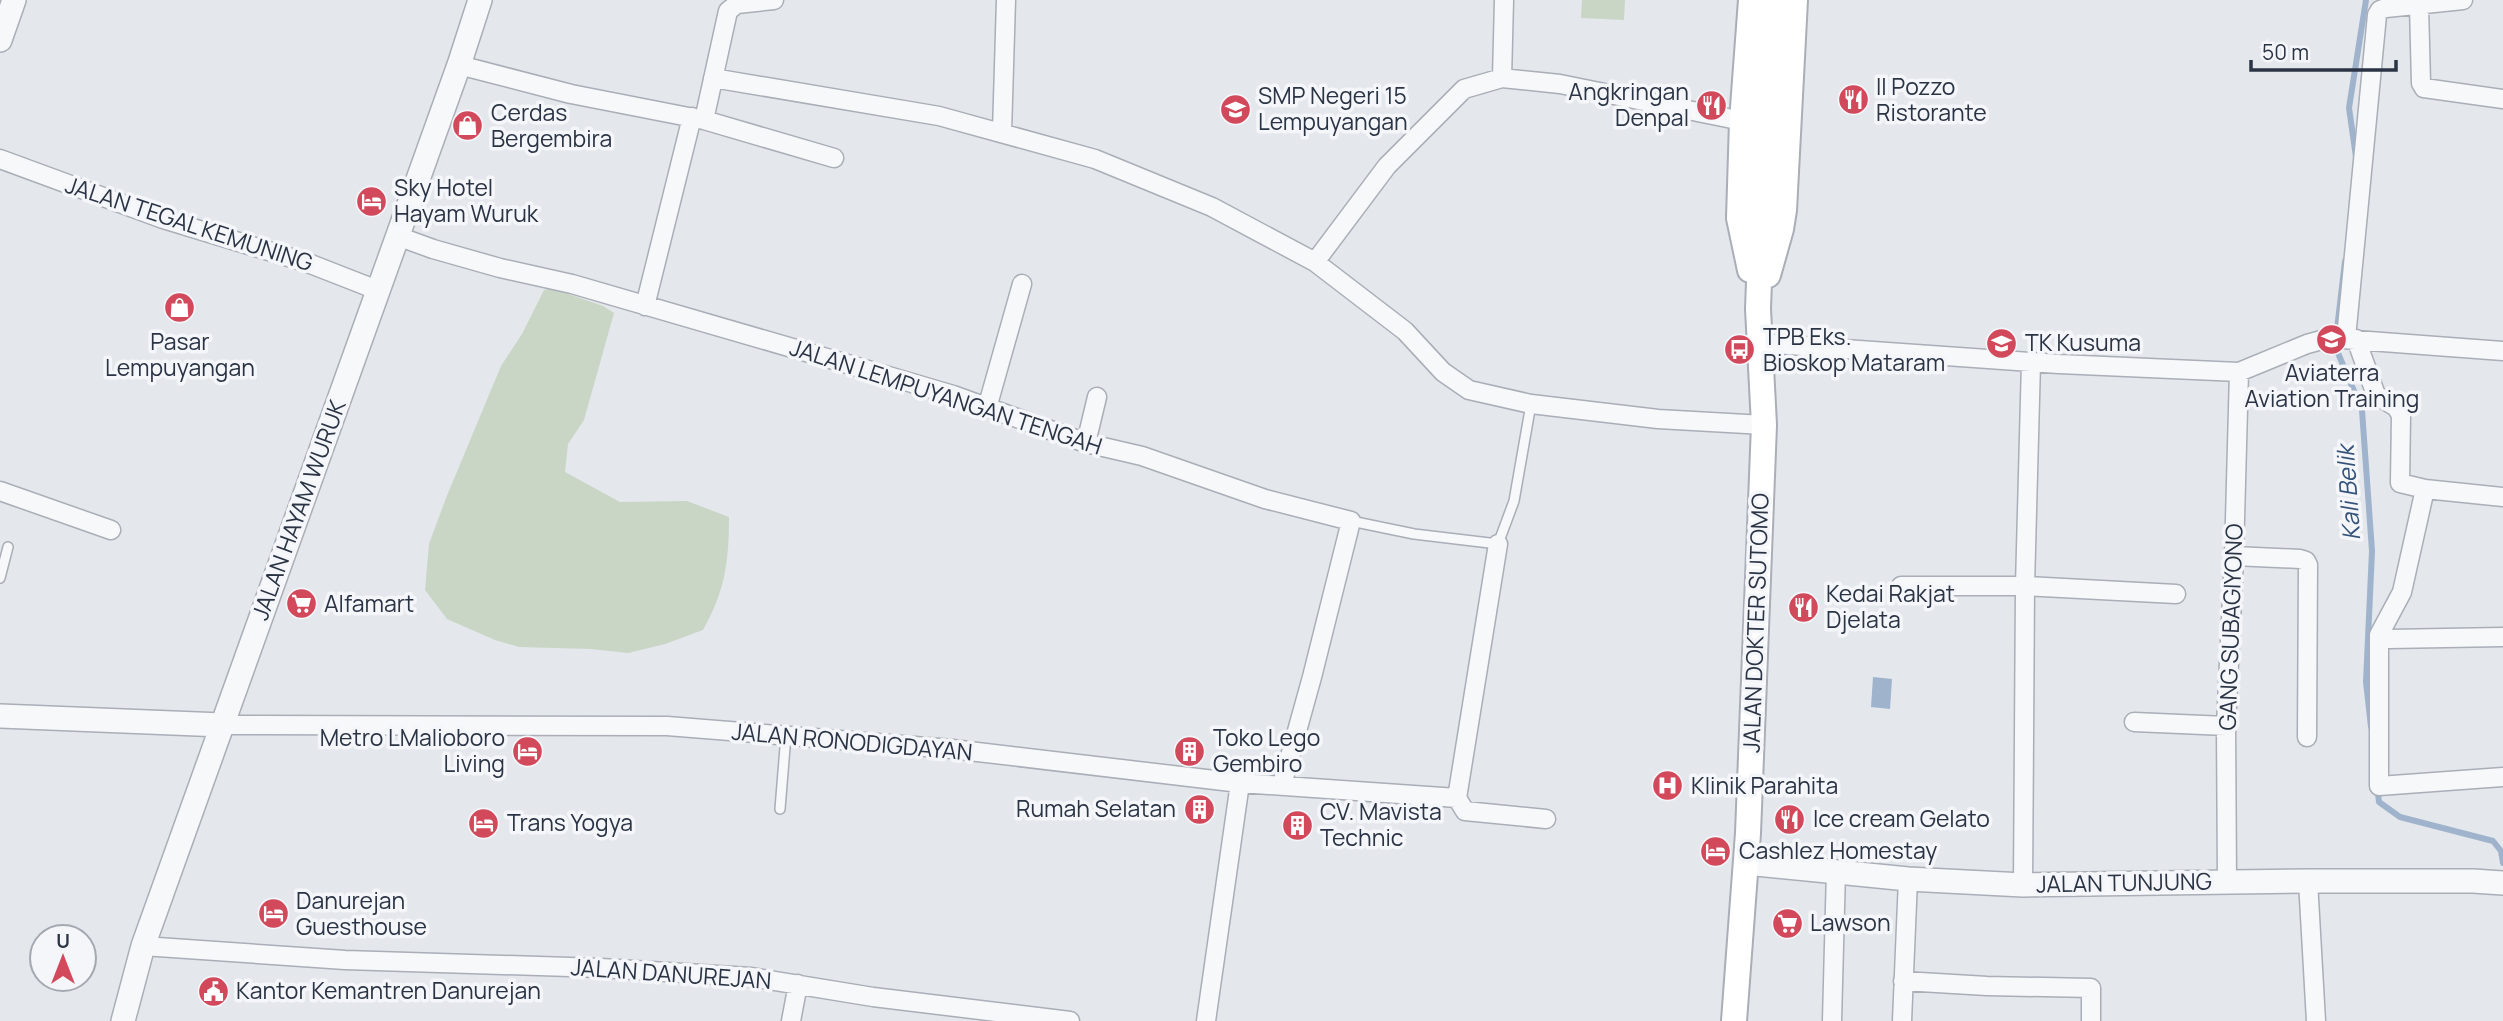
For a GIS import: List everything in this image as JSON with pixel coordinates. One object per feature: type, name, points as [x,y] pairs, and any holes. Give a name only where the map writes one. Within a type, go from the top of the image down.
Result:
[{"type":"main road","name":"JALAN DOKTER SUTOMO","points":[[1751,0],[1742,121],[1739,218],[1758,309]]},
{"type":"main road","name":"JALAN DOKTER SUTOMO","points":[[1734,1021],[1746,863],[1764,425],[1758,309],[1766,94],[1774,0]]},
{"type":"main road","name":"JALAN DOKTER SUTOMO","points":[[1758,309],[1781,229],[1795,0]]},
{"type":"street","points":[[0,40],[14,0]]},
{"type":"street","name":"JALAN HAYAM WURUK","points":[[122,1021],[143,946],[480,0]]},
{"type":"street","points":[[645,306],[698,118],[713,78],[728,11],[737,4],[774,0]]},
{"type":"street","points":[[1002,132],[1006,0]]},
{"type":"street","points":[[1502,78],[1504,0]]},
{"type":"street","points":[[2463,0],[2386,8],[2380,10],[2377,15],[2344,338],[2376,395],[2396,407],[2401,415],[2400,483],[2425,489],[2503,497]]},
{"type":"street","points":[[2419,6],[2421,83],[2424,88],[2503,99]]},
{"type":"street","points":[[459,65],[571,93],[698,118],[834,158]]},
{"type":"street","points":[[713,78],[939,116],[1095,159],[1140,177],[1212,207],[1315,262],[1405,331],[1455,381],[1469,390],[1531,404],[1658,419],[1764,425]]},
{"type":"street","points":[[1315,262],[1387,166],[1464,89],[1502,78],[1560,84],[1742,121]]},
{"type":"street","name":"JALAN TEGAL KEMUNING","points":[[0,159],[163,219],[309,263],[377,290]]},
{"type":"street","name":"JALAN LEMPUYANGAN TENGAH","points":[[397,236],[487,264],[572,284],[953,395],[1086,443],[1142,456],[1265,499],[1351,521]]},
{"type":"street","points":[[987,408],[1022,284]]},
{"type":"street","points":[[1760,342],[2031,362],[2239,372],[2307,344],[2344,338],[2503,351]]},
{"type":"street","points":[[2023,885],[2025,586],[2031,362]]},
{"type":"street","name":"GANG SUBAGIYONO","points":[[2227,882],[2226,726],[2239,372]]},
{"type":"street","points":[[1086,443],[1097,397]]},
{"type":"street","points":[[2425,489],[2402,592],[2379,635],[2379,784],[2382,786],[2503,777]]},
{"type":"street","points":[[0,491],[111,530]]},
{"type":"street","points":[[1282,785],[1351,521]]},
{"type":"street","points":[[1498,544],[1457,798],[1465,811],[1546,819]]},
{"type":"street","points":[[2234,556],[2300,559],[2308,565],[2307,737]]},
{"type":"street","points":[[1901,586],[2025,586],[2176,594]]},
{"type":"street","points":[[2388,639],[2503,637]]},
{"type":"street","points":[[0,716],[222,725]]},
{"type":"street","points":[[2134,722],[2226,726]]},
{"type":"street","name":"JALAN RONODIGDAYAN","points":[[222,725],[667,726],[952,750],[1240,783],[1457,798]]},
{"type":"street","points":[[1206,1021],[1240,783]]},
{"type":"street","name":"JALAN TUNJUNG","points":[[1746,863],[1908,879],[2023,885],[2308,881],[2503,883]]},
{"type":"street","points":[[1832,1021],[1836,870]]},
{"type":"street","points":[[1902,1021],[1908,879]]},
{"type":"street","points":[[2308,881],[2316,1021]]},
{"type":"street","name":"JALAN DANUREJAN","points":[[143,946],[345,960],[601,968],[751,977],[926,1004],[1070,1021]]},
{"type":"street","points":[[1903,981],[2091,988],[2091,1021]]},
{"type":"street","points":[[791,1021],[798,984]]},
{"type":"lane","points":[[1498,544],[1514,501],[1531,404]]},
{"type":"lane","name":"JALAN LEMPUYANGAN TENGAH","points":[[1351,521],[1414,534],[1498,544]]},
{"type":"lane","points":[[0,578],[8,547]]},
{"type":"lane","points":[[780,809],[786,735]]},
{"type":"green space","points":[[1582,0],[1625,0],[1624,20],[1581,18]]},
{"type":"green space","points":[[551,288],[603,306],[614,313],[584,420],[568,444],[565,472],[620,502],[687,501],[729,517],[724,576],[703,630],[665,644],[628,653],[519,647],[495,640],[447,619],[425,590],[429,544],[501,366],[522,334],[544,290]]},
{"type":"water","points":[[1873,677],[1892,679],[1890,709],[1871,707]]},
{"type":"waterway","name":"Kali Belik","points":[[2356,157],[2349,108],[2366,0]]},
{"type":"waterway","name":"Kali Belik","points":[[2345,261],[2335,346],[2362,410],[2372,551],[2366,682],[2371,727]]},
{"type":"waterway","name":"Kali Belik","points":[[2377,786],[2379,802],[2400,817],[2493,841],[2501,851],[2503,863]]},
{"type":"place","name":"Il Pozzo Ristorante","points":[[1853,100]]},
{"type":"place","name":"Angkringan Denpal","points":[[1712,105]]},
{"type":"place","name":"SMP Negeri 15 Lempuyangan","points":[[1235,109]]},
{"type":"place","name":"Cerdas Bergembira","points":[[468,126]]},
{"type":"place","name":"Sky Hotel Hayam Wuruk","points":[[371,201]]},
{"type":"place","name":"Pasar Lempuyangan","points":[[180,308]]},
{"type":"place","name":"Aviaterra Aviation Training","points":[[2332,339]]},
{"type":"place","name":"TK Kusuma","points":[[2002,343]]},
{"type":"place","name":"TPB Eks. Bioskop Mataram","points":[[1740,350]]},
{"type":"place","name":"Alfamart","points":[[301,604]]},
{"type":"place","name":"Kedai Rakjat Djelata","points":[[1803,607]]},
{"type":"place","name":"Metro LMalioboro Living","points":[[528,751]]},
{"type":"place","name":"Toko Lego Gembiro","points":[[1190,751]]},
{"type":"place","name":"Klinik Parahita","points":[[1668,786]]},
{"type":"place","name":"Rumah Selatan","points":[[1199,809]]},
{"type":"place","name":"Ice cream Gelato","points":[[1790,819]]},
{"type":"place","name":"Trans Yogya","points":[[484,823]]},
{"type":"place","name":"CV. Mavista Technic","points":[[1297,825]]},
{"type":"place","name":"Cashlez Homestay","points":[[1716,851]]},
{"type":"place","name":"Danurejan Guesthouse","points":[[273,914]]},
{"type":"place","name":"Lawson","points":[[1787,923]]},
{"type":"place","name":"Kantor Kemantren Danurejan","points":[[213,991]]}]
